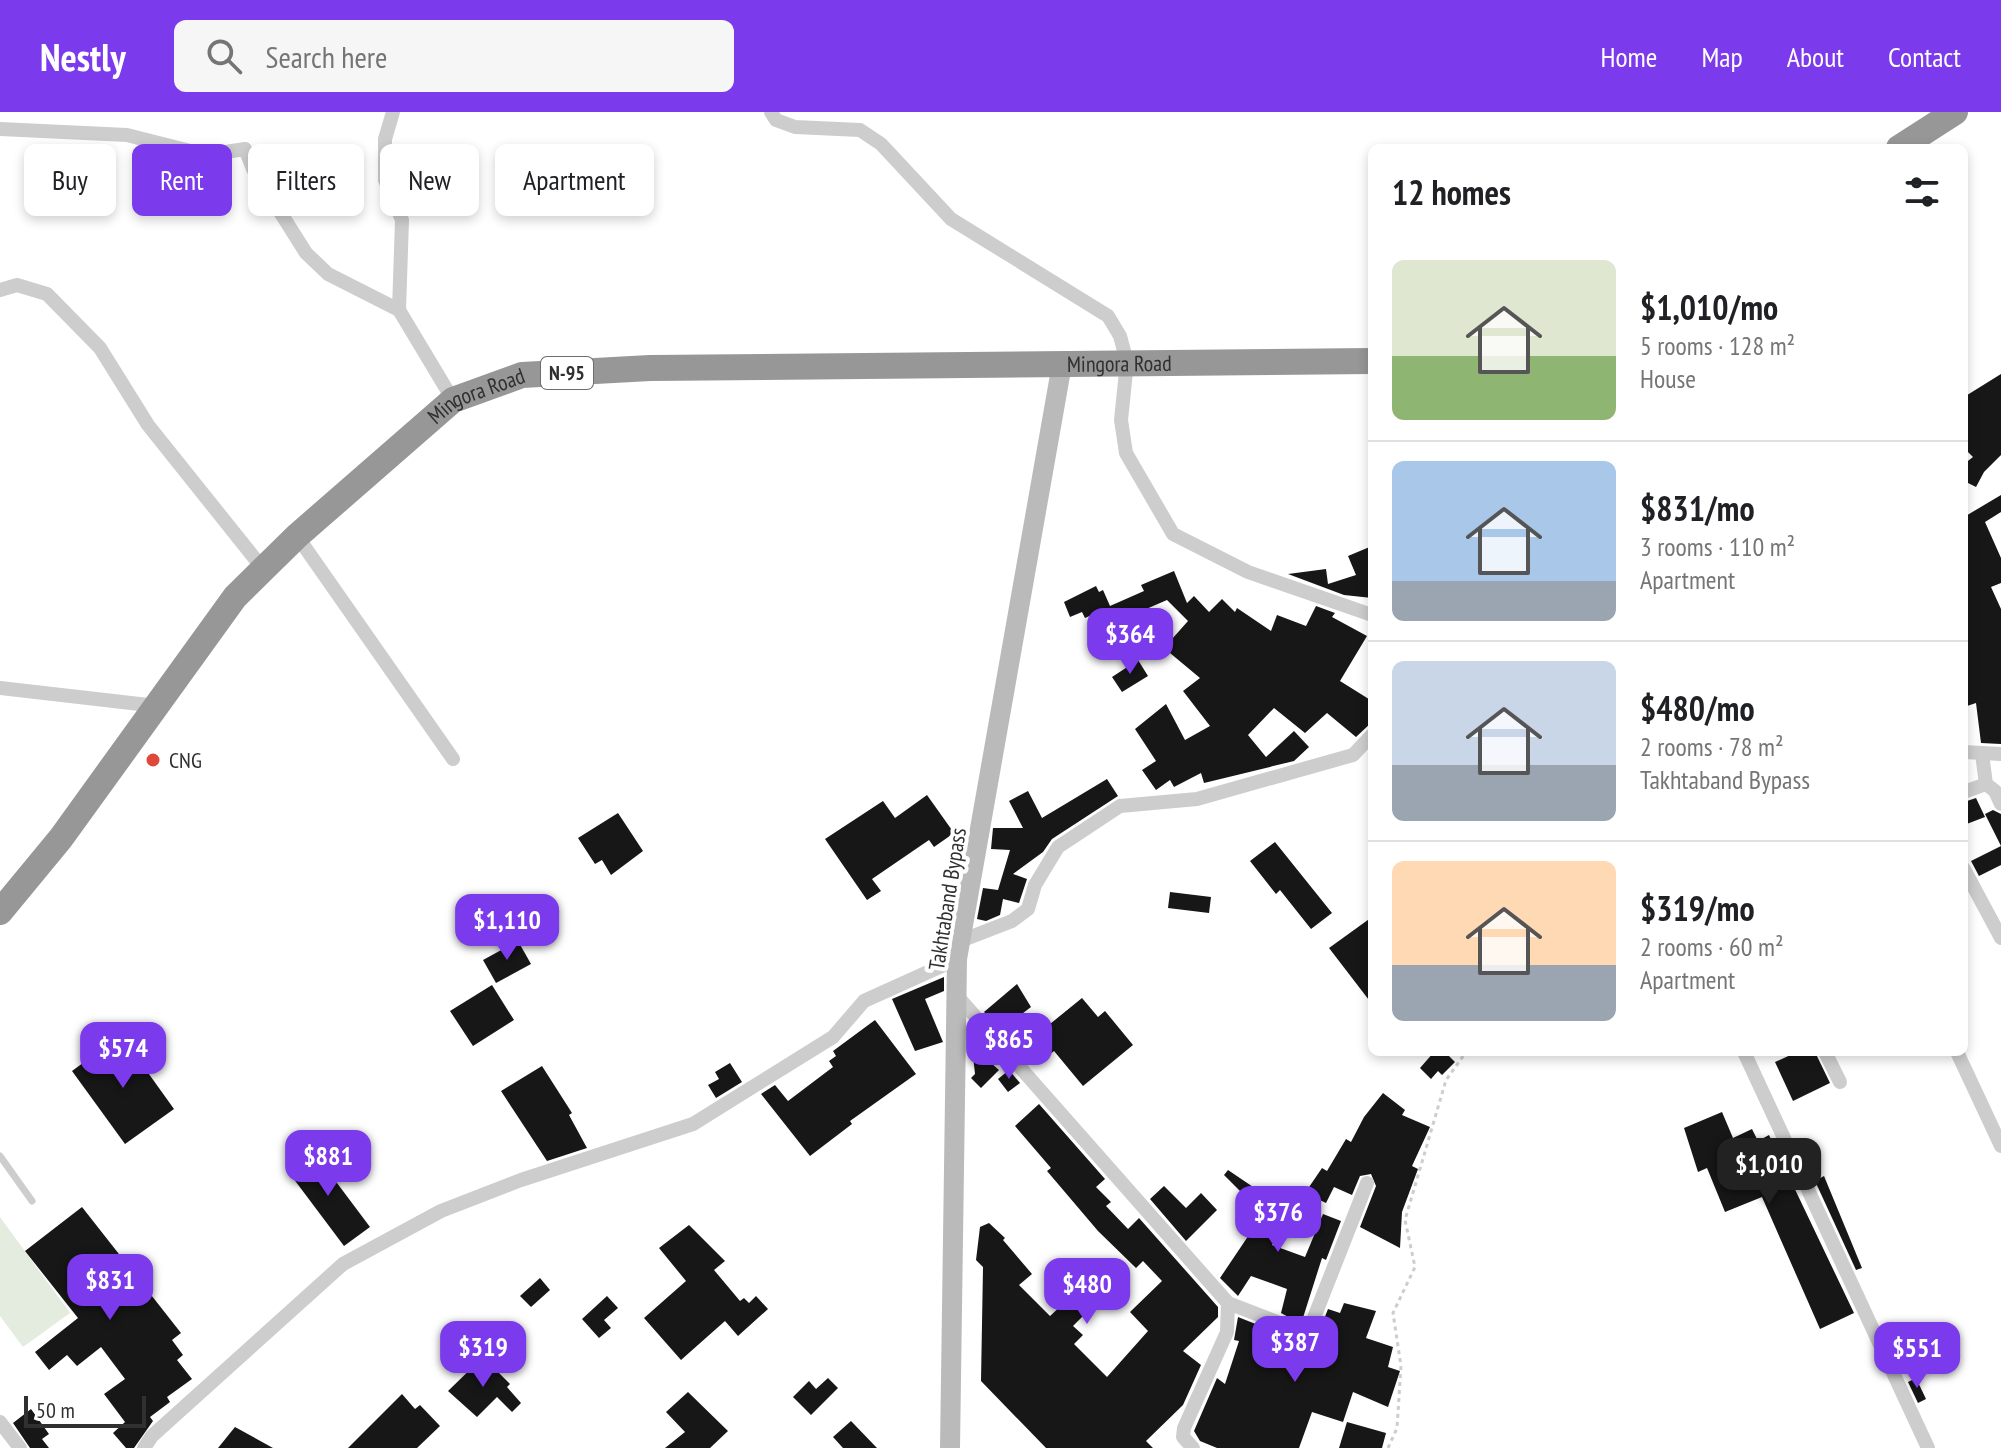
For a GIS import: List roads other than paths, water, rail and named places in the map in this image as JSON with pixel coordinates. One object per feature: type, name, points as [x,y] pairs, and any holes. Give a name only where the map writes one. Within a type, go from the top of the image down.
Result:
[{"type":"highway","points":[[1905,144],[1955,112]]},
{"type":"highway","name":"Mingora Road","points":[[0,912],[61,838],[235,597],[297,536],[453,400],[522,375],[650,368],[1368,361]]},
{"type":"main road","name":"Takhtaband Bypass","points":[[950,1448],[960,950],[1062,364]]},
{"type":"street","points":[[393,112],[385,139],[385,180],[402,220],[399,310]]},
{"type":"street","points":[[771,112],[776,120],[795,127],[860,130],[881,144],[951,219],[1108,316],[1120,336],[1127,362],[1121,420],[1126,453],[1173,534],[1248,572],[1368,614]]},
{"type":"street","points":[[0,129],[127,135],[206,155],[245,149],[253,169],[306,253],[328,274],[399,310],[453,400]]},
{"type":"street","points":[[0,290],[17,285],[47,294],[100,348],[148,425],[264,570]]},
{"type":"street","points":[[297,536],[453,759]]},
{"type":"street","points":[[0,688],[157,706]]},
{"type":"street","points":[[144,1448],[152,1436],[343,1264],[441,1211],[521,1180],[693,1124],[833,1037],[864,1001],[1012,921],[1028,909],[1035,885],[1058,847],[1120,806],[1197,799],[1353,755],[1368,739]]},
{"type":"street","points":[[1968,752],[2001,754]]},
{"type":"street","points":[[1982,754],[1986,784],[1995,791],[2001,804]]},
{"type":"street","points":[[1968,791],[1986,784]]},
{"type":"street","points":[[1968,876],[2001,938]]},
{"type":"street","points":[[958,997],[1228,1303],[1282,1324],[1288,1332],[1306,1338],[1367,1183]]},
{"type":"street","points":[[1746,1056],[1928,1448]]},
{"type":"street","points":[[1827,1056],[1840,1082]]},
{"type":"street","points":[[1959,1056],[2001,1146]]},
{"type":"street","points":[[1193,1448],[1183,1437],[1184,1428],[1227,1332],[1228,1303]]},
{"type":"street","points":[[0,1422],[20,1448]]},
{"type":"lane","points":[[0,1156],[32,1201]]},
{"type":"place","name":"CNG","points":[[153,760]]}]
